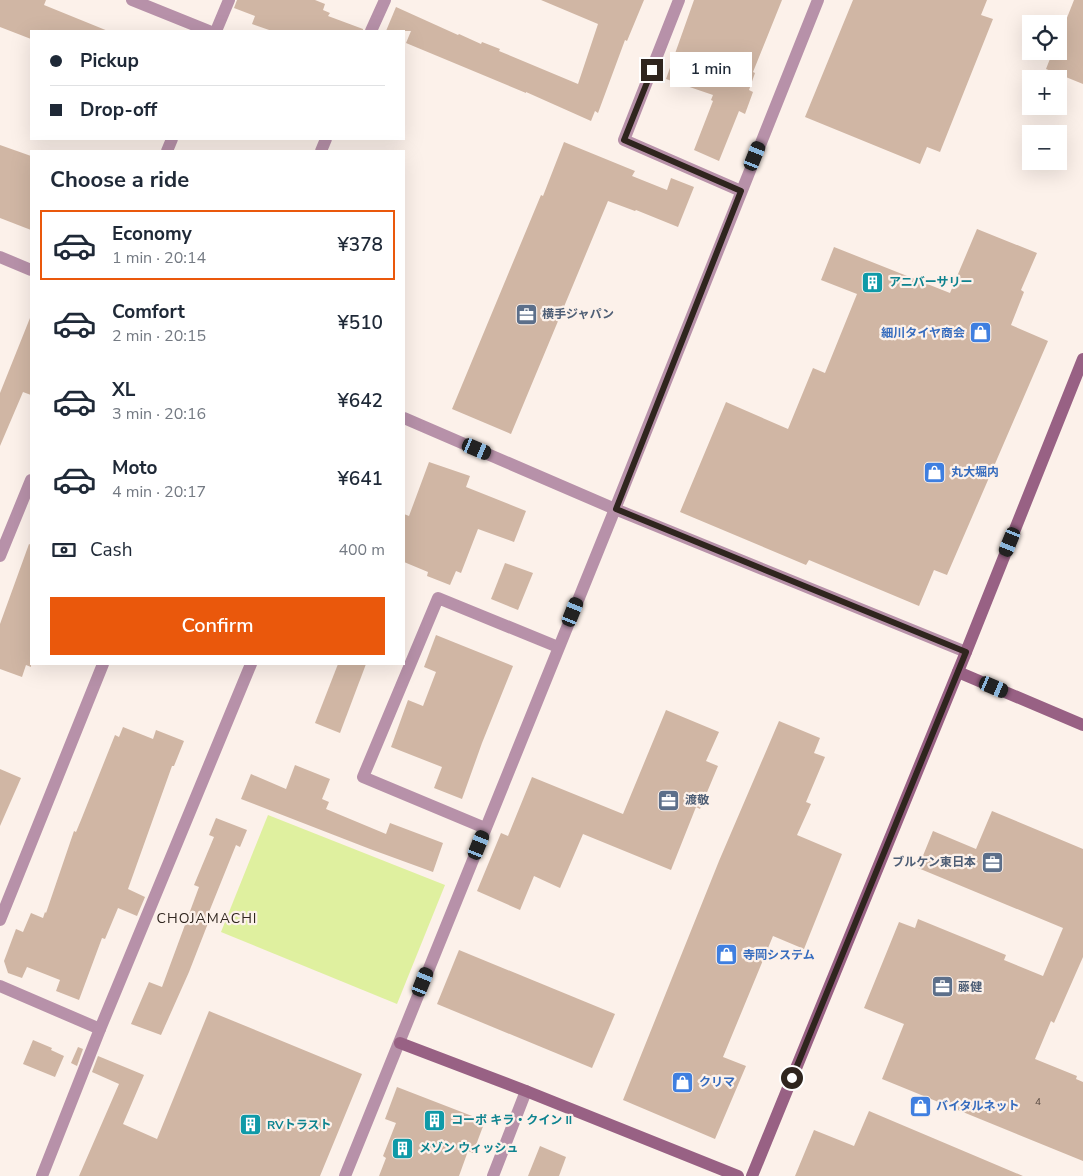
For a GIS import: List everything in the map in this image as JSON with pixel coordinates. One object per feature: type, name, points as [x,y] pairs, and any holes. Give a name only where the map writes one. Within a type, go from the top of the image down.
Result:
[{"type":"street","points":[[132,0],[207,30]]},
{"type":"street","points":[[216,30],[229,0]]},
{"type":"street","points":[[371,30],[385,0]]},
{"type":"street","points":[[679,0],[624,140],[741,191]]},
{"type":"street","points":[[345,1176],[558,646],[616,509],[818,0]]},
{"type":"street","points":[[0,257],[30,270]]},
{"type":"street","points":[[752,1176],[958,672],[1083,359]]},
{"type":"street","points":[[405,418],[616,509],[966,652]]},
{"type":"street","points":[[0,556],[30,482]]},
{"type":"street","points":[[485,828],[363,777],[438,598],[558,646]]},
{"type":"street","points":[[0,920],[103,665]]},
{"type":"street","points":[[42,1176],[100,1029],[251,665]]},
{"type":"street","points":[[958,672],[1083,725]]},
{"type":"street","points":[[0,986],[100,1029]]},
{"type":"street","points":[[400,1043],[738,1176]]},
{"type":"street","points":[[493,1176],[526,1091]]},
{"type":"green space","points":[[268,815],[445,885],[397,1004],[221,932]]},
{"type":"building","points":[[0,0],[46,0],[44,5],[106,30],[30,30],[30,39],[0,27]]},
{"type":"building","points":[[237,0],[315,0],[325,4],[323,10],[330,13],[328,16],[363,30],[269,30],[252,24],[255,16],[234,8]]},
{"type":"building","points":[[541,0],[644,0],[627,41],[625,40],[598,113],[595,111],[591,121],[406,43],[411,31],[386,30],[396,7],[458,35],[500,49],[499,51],[578,84],[598,24]]},
{"type":"building","points":[[694,0],[782,0],[753,72],[755,73],[749,90],[753,92],[745,114],[739,111],[719,161],[694,150],[713,101],[711,100],[713,95],[666,79]]},
{"type":"building","points":[[853,0],[987,0],[981,15],[993,19],[940,152],[927,147],[920,164],[805,117]]},
{"type":"building","points":[[1074,0],[1083,0],[1083,84],[1067,78],[1067,70],[1046,69],[1050,60],[1067,60],[1067,18]]},
{"type":"building","name":"横手ジャパン","points":[[564,142],[635,171],[632,176],[667,190],[671,178],[694,187],[678,227],[608,201],[511,434],[452,409],[541,195],[543,196]]},
{"type":"building","points":[[0,145],[30,156],[30,230],[0,218]]},
{"type":"building","points":[[977,229],[1037,253],[1021,290],[1024,292],[1011,325],[1048,341],[947,575],[934,570],[919,606],[809,560],[806,565],[680,512],[726,402],[788,429],[813,368],[825,373],[857,294],[821,280],[834,247],[950,293]]},
{"type":"building","points":[[30,318],[30,395],[23,392],[0,446],[0,393]]},
{"type":"building","points":[[429,462],[470,476],[466,487],[526,511],[514,542],[478,529],[461,573],[456,571],[450,585],[427,576],[428,572],[405,562],[405,514],[409,516]]},
{"type":"building","points":[[29,544],[31,667],[26,665],[22,677],[0,669],[0,624]]},
{"type":"building","points":[[505,563],[533,573],[518,610],[491,599]]},
{"type":"building","points":[[436,635],[513,666],[462,799],[434,788],[442,767],[391,747],[408,700],[423,706],[436,672],[424,667]]},
{"type":"building","points":[[338,665],[366,665],[340,733],[315,723]]},
{"type":"building","points":[[666,710],[719,732],[706,761],[718,766],[700,809],[696,807],[671,870],[583,834],[560,888],[534,876],[520,910],[477,891],[501,833],[508,836],[532,777],[623,814]]},
{"type":"building","points":[[779,721],[820,738],[814,753],[825,757],[806,802],[811,804],[797,835],[842,854],[804,949],[773,936],[723,1057],[746,1066],[715,1139],[623,1100],[719,861]]},
{"type":"building","points":[[123,727],[153,739],[156,730],[184,741],[174,766],[172,766],[128,889],[145,897],[137,916],[118,908],[105,939],[102,938],[79,1000],[56,991],[60,980],[27,967],[22,978],[8,973],[4,961],[16,929],[23,932],[31,913],[43,918],[46,913],[74,831],[76,832],[115,735],[119,737]]},
{"type":"building","points":[[295,765],[330,779],[322,799],[329,802],[326,809],[386,834],[390,823],[443,843],[433,872],[241,799],[251,774],[286,789]]},
{"type":"building","points":[[0,769],[21,778],[0,826]]},
{"type":"building","points":[[992,811],[1083,849],[1083,957],[1054,1023],[1051,1021],[1035,1059],[1077,1076],[1076,1079],[1083,1082],[1083,1161],[882,1079],[904,1024],[864,1008],[899,922],[915,928],[918,919],[1006,955],[1004,960],[1043,976],[1063,928],[918,868],[933,831],[976,849]]},
{"type":"building","points":[[216,818],[247,830],[240,847],[236,845],[209,912],[212,913],[189,972],[161,1035],[131,1024],[149,982],[162,987],[199,887],[194,885],[214,837],[209,835]]},
{"type":"building","points":[[459,950],[615,1014],[592,1068],[437,1004]]},
{"type":"building","name":"RVトラスト","points":[[209,1011],[362,1074],[320,1176],[79,1176],[119,1084],[92,1072],[98,1056],[144,1075],[123,1124],[157,1139]]},
{"type":"building","points":[[33,1040],[52,1048],[51,1050],[64,1056],[55,1077],[23,1064]]},
{"type":"building","points":[[78,1047],[83,1049],[77,1066],[71,1063]]},
{"type":"building","points":[[397,1087],[485,1121],[473,1153],[468,1151],[459,1176],[379,1176],[386,1158],[383,1156],[396,1123],[385,1119]]},
{"type":"building","points":[[869,1111],[1023,1176],[795,1176],[814,1130],[854,1146]]},
{"type":"building","points":[[540,1146],[566,1157],[559,1176],[528,1176]]},
{"type":"place","name":"アニバーサリー","points":[[873,282]]},
{"type":"place","name":"横手ジャパン","points":[[526,314]]},
{"type":"place","name":"細川タイヤ商会","points":[[981,333]]},
{"type":"place","name":"丸大堀内","points":[[935,472]]},
{"type":"place","name":"渡敬","points":[[669,800]]},
{"type":"place","name":"ブルケン東日本","points":[[992,862]]},
{"type":"place","name":"寺岡システム","points":[[727,955]]},
{"type":"place","name":"藤健","points":[[942,987]]},
{"type":"place","name":"クリマ","points":[[683,1082]]},
{"type":"place","name":"バイタルネット","points":[[920,1106]]},
{"type":"place","name":"コーポ キラ・クイン II","points":[[435,1120]]},
{"type":"place","name":"RVトラスト","points":[[251,1125]]},
{"type":"place","name":"メゾン ウィッシュ","points":[[403,1148]]},
{"type":"district","name":"CHOJAMACHI","points":[[207,918]]},
{"type":"route","points":[[652,70],[624,140],[741,191],[616,509],[966,652],[792,1078]]}]
